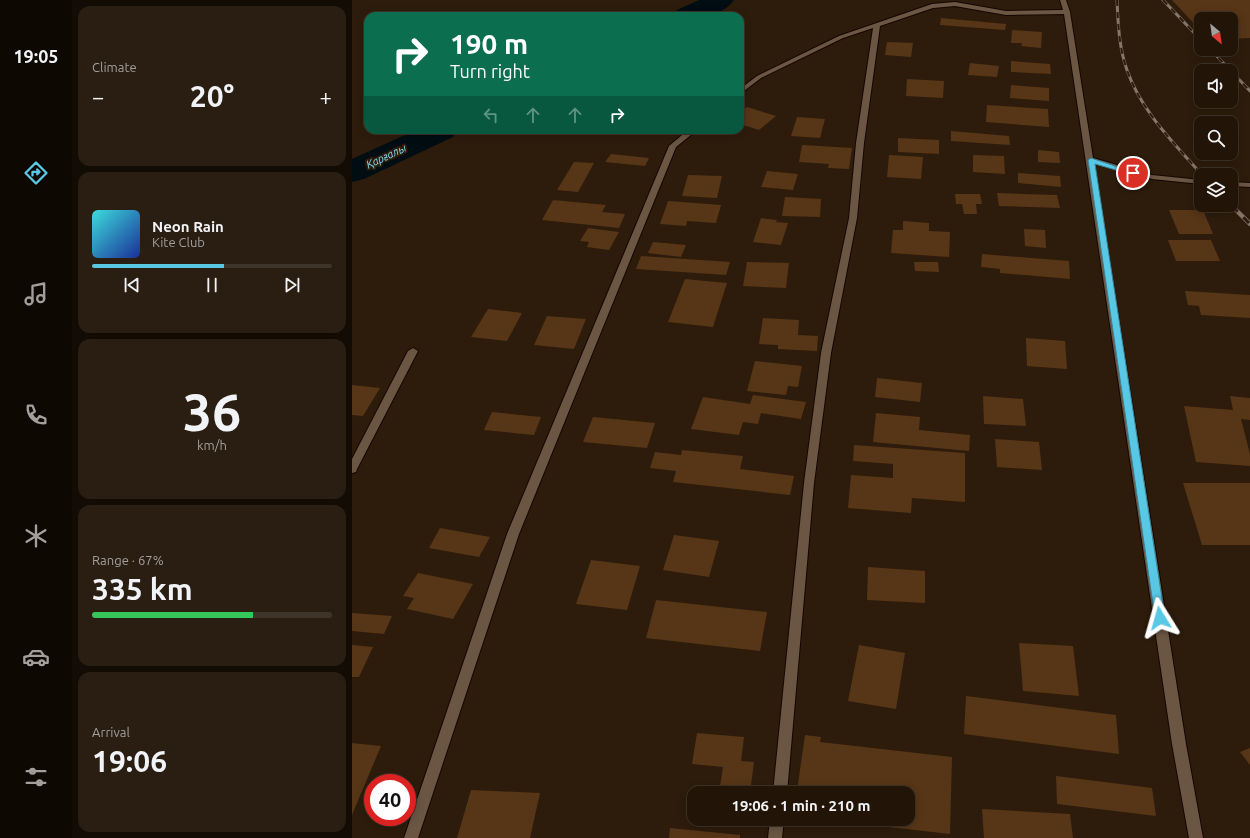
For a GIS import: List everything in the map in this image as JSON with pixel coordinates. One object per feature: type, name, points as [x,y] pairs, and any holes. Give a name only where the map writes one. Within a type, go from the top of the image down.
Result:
[{"type":"street","points":[[1063,0],[1067,12],[1091,160],[1179,744],[1196,838]]},
{"type":"street","points":[[744,89],[759,77],[841,37],[932,6],[955,4],[1006,13],[1067,12]]},
{"type":"street","points":[[781,786],[809,483],[826,353],[853,218],[860,143],[877,24]]},
{"type":"street","points":[[411,838],[513,534],[673,146],[687,134]]},
{"type":"street","points":[[1091,160],[1152,177],[1194,181]]},
{"type":"street","points":[[1238,184],[1250,185]]},
{"type":"street","points":[[352,469],[413,351]]},
{"type":"street","points":[[775,838],[776,826]]},
{"type":"building","points":[[1172,0],[1250,0],[1250,38],[1238,39],[1238,12],[1194,12],[1194,24]]},
{"type":"building","points":[[941,18],[1006,24],[1005,30],[940,25]]},
{"type":"building","points":[[1012,30],[1042,32],[1041,48],[1021,46],[1022,43],[1011,43]]},
{"type":"building","points":[[887,42],[913,43],[911,57],[885,55]]},
{"type":"building","points":[[1011,61],[1050,64],[1051,74],[1011,72]]},
{"type":"building","points":[[970,63],[999,66],[997,77],[968,75]]},
{"type":"building","points":[[907,79],[944,81],[943,98],[906,96]]},
{"type":"building","points":[[1011,85],[1049,88],[1049,101],[1010,98]]},
{"type":"building","points":[[987,105],[1048,109],[1049,127],[986,122]]},
{"type":"building","points":[[747,107],[776,116],[759,130],[744,125],[744,109]]},
{"type":"building","points":[[797,117],[825,119],[820,138],[791,136]]},
{"type":"building","points":[[951,131],[1009,136],[1010,145],[951,141]]},
{"type":"building","points":[[898,138],[939,140],[939,154],[898,152]]},
{"type":"building","points":[[802,145],[852,148],[849,169],[828,168],[829,164],[799,162]]},
{"type":"building","points":[[1038,150],[1059,152],[1060,163],[1038,162]]},
{"type":"building","points":[[611,154],[649,158],[645,166],[605,162]]},
{"type":"building","points":[[889,155],[923,157],[921,179],[887,177]]},
{"type":"building","points":[[973,155],[1004,156],[1005,174],[973,172]]},
{"type":"building","points":[[574,162],[594,163],[578,192],[557,190]]},
{"type":"building","points":[[767,171],[798,174],[793,190],[761,187]]},
{"type":"building","points":[[1018,173],[1060,176],[1061,187],[1018,183]]},
{"type":"building","points":[[688,175],[722,176],[717,198],[682,196]]},
{"type":"building","points":[[997,193],[1057,195],[1060,208],[999,206]]},
{"type":"building","points":[[955,194],[980,194],[982,204],[976,204],[977,214],[964,214],[962,204],[956,204]]},
{"type":"building","points":[[785,197],[821,199],[820,217],[782,216]]},
{"type":"building","points":[[553,200],[606,205],[602,212],[625,214],[619,228],[542,220]]},
{"type":"building","points":[[668,201],[721,205],[716,223],[687,221],[686,226],[660,224]]},
{"type":"building","points":[[1169,210],[1194,210],[1194,212],[1204,212],[1213,234],[1179,234]]},
{"type":"building","points":[[761,218],[777,220],[776,222],[788,223],[781,245],[753,242]]},
{"type":"building","points":[[903,221],[929,223],[929,231],[950,232],[949,257],[891,253],[893,230],[903,230]]},
{"type":"building","points":[[588,228],[619,232],[609,250],[587,247],[589,242],[580,241]]},
{"type":"building","points":[[1024,229],[1045,230],[1046,248],[1025,246]]},
{"type":"building","points":[[1168,240],[1211,240],[1220,261],[1176,261]]},
{"type":"building","points":[[653,242],[686,245],[681,257],[648,253]]},
{"type":"building","points":[[982,254],[1069,261],[1070,279],[1000,273],[1000,269],[981,267]]},
{"type":"building","points":[[641,256],[730,262],[726,275],[636,269]]},
{"type":"building","points":[[747,262],[789,263],[786,288],[743,286]]},
{"type":"building","points":[[914,262],[938,262],[939,272],[915,271]]},
{"type":"building","points":[[685,279],[727,283],[713,327],[668,322]]},
{"type":"building","points":[[1185,291],[1250,295],[1250,318],[1201,315],[1199,306],[1188,305]]},
{"type":"building","points":[[488,309],[522,313],[507,341],[471,337]]},
{"type":"building","points":[[547,316],[586,319],[574,349],[534,345]]},
{"type":"building","points":[[763,318],[799,320],[798,335],[818,336],[817,351],[778,349],[778,345],[759,344]]},
{"type":"building","points":[[1026,338],[1065,341],[1067,369],[1027,366]]},
{"type":"building","points":[[755,361],[802,366],[798,387],[788,386],[786,395],[747,391]]},
{"type":"building","points":[[877,378],[922,383],[920,402],[875,397]]},
{"type":"building","points":[[352,385],[380,388],[363,416],[352,415]]},
{"type":"building","points":[[753,395],[806,402],[801,419],[761,413],[758,424],[743,422],[739,435],[691,429],[703,397],[750,404]]},
{"type":"building","points":[[983,396],[1023,399],[1026,426],[984,424]]},
{"type":"building","points":[[1230,396],[1250,398],[1250,420],[1241,419],[1250,454],[1250,466],[1196,462],[1184,406],[1233,410]]},
{"type":"building","points":[[492,412],[541,417],[534,435],[484,430]]},
{"type":"building","points":[[876,413],[920,417],[919,430],[970,435],[969,451],[873,442]]},
{"type":"building","points":[[593,417],[655,423],[647,448],[583,442]]},
{"type":"building","points":[[995,439],[1039,442],[1042,470],[997,467]]},
{"type":"building","points":[[854,445],[965,453],[965,502],[912,498],[911,513],[848,508],[851,475],[893,478],[893,464],[853,461]]},
{"type":"building","points":[[682,450],[743,456],[740,469],[794,476],[790,495],[673,482],[676,471],[650,468],[655,452],[681,455]]},
{"type":"building","points":[[1183,483],[1250,483],[1250,545],[1202,545]]},
{"type":"building","points":[[440,528],[490,537],[479,557],[429,548]]},
{"type":"building","points":[[674,535],[719,541],[709,577],[663,570]]},
{"type":"building","points":[[591,560],[640,566],[627,610],[576,604]]},
{"type":"building","points":[[868,567],[925,571],[925,603],[867,600]]},
{"type":"building","points":[[418,573],[473,584],[453,619],[407,609],[414,598],[403,596]]},
{"type":"building","points":[[656,600],[767,612],[760,651],[646,638]]},
{"type":"building","points":[[352,613],[392,616],[384,634],[352,631]]},
{"type":"building","points":[[1019,643],[1073,646],[1079,696],[1023,691]]},
{"type":"building","points":[[352,645],[373,647],[359,677],[352,677]]},
{"type":"building","points":[[859,645],[905,653],[896,709],[848,701]]},
{"type":"building","points":[[966,696],[1116,715],[1119,754],[964,734]]},
{"type":"building","points":[[697,733],[744,737],[741,761],[754,762],[751,786],[720,786],[723,767],[692,764]]},
{"type":"building","points":[[805,735],[821,737],[820,742],[952,757],[950,834],[880,826],[915,826],[915,786],[798,786]]},
{"type":"building","points":[[352,743],[381,746],[369,774],[364,774],[364,786],[352,815]]},
{"type":"building","points":[[1250,748],[1250,765],[1240,752]]},
{"type":"building","points":[[1056,776],[1152,788],[1156,816],[1057,804]]},
{"type":"building","points":[[471,790],[540,793],[530,838],[457,838]]},
{"type":"building","points":[[982,809],[1070,814],[1073,838],[984,838]]},
{"type":"building","points":[[670,828],[740,835],[740,838],[669,838]]},
{"type":"waterway","name":"Қарғалы","points":[[696,12],[721,0]]},
{"type":"waterway","name":"Қарғалы","points":[[352,172],[433,134]]},
{"type":"railway","points":[[1117,0],[1118,26],[1122,53],[1133,85],[1159,126],[1196,168]]},
{"type":"railway","points":[[1163,0],[1194,33]]},
{"type":"railway","points":[[1217,56],[1250,91]]},
{"type":"railway","points":[[1238,212],[1250,224]]},
{"type":"route","points":[[1133,173],[1091,160],[1160,618]]}]
